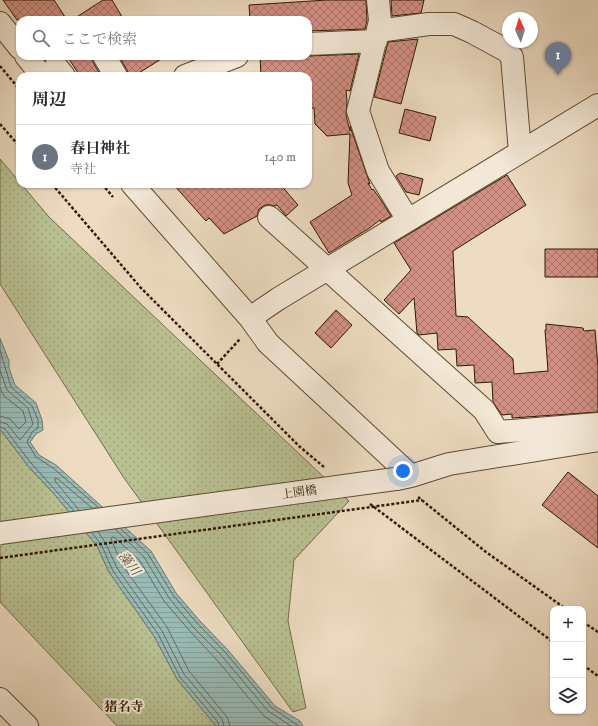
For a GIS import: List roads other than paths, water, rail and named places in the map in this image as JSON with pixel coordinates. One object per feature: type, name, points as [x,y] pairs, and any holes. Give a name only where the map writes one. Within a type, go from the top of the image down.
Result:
[{"type":"street","points":[[378,0],[380,21],[358,111],[378,171],[408,220]]},
{"type":"street","points":[[0,23],[16,43]]},
{"type":"street","points":[[312,44],[377,36],[429,24],[454,24],[472,32],[507,51],[512,58],[520,152]]},
{"type":"street","points":[[33,60],[54,72]]},
{"type":"street","points":[[106,60],[114,72]]},
{"type":"street","points":[[195,72],[227,60]]},
{"type":"street","points":[[246,327],[326,270],[598,105]]},
{"type":"street","points":[[135,188],[246,327],[268,343],[407,484]]},
{"type":"street","points":[[269,217],[326,270],[484,410],[498,432],[597,435]]},
{"type":"street","name":"上園橋","points":[[0,533],[407,484],[449,464],[597,435]]},
{"type":"street","points":[[0,699],[27,726]]},
{"type":"water","name":"藻川","points":[[0,338],[9,361],[9,368],[15,385],[36,403],[42,420],[43,430],[36,434],[30,442],[39,455],[56,465],[151,551],[176,593],[200,621],[227,649],[275,706],[300,721],[303,726],[216,726],[177,679],[154,636],[109,572],[97,546],[55,495],[28,466],[0,429]]},
{"type":"place","name":"春日神社","points":[[558,75]]},
{"type":"district","name":"猪名寺","points":[[124,706]]}]
